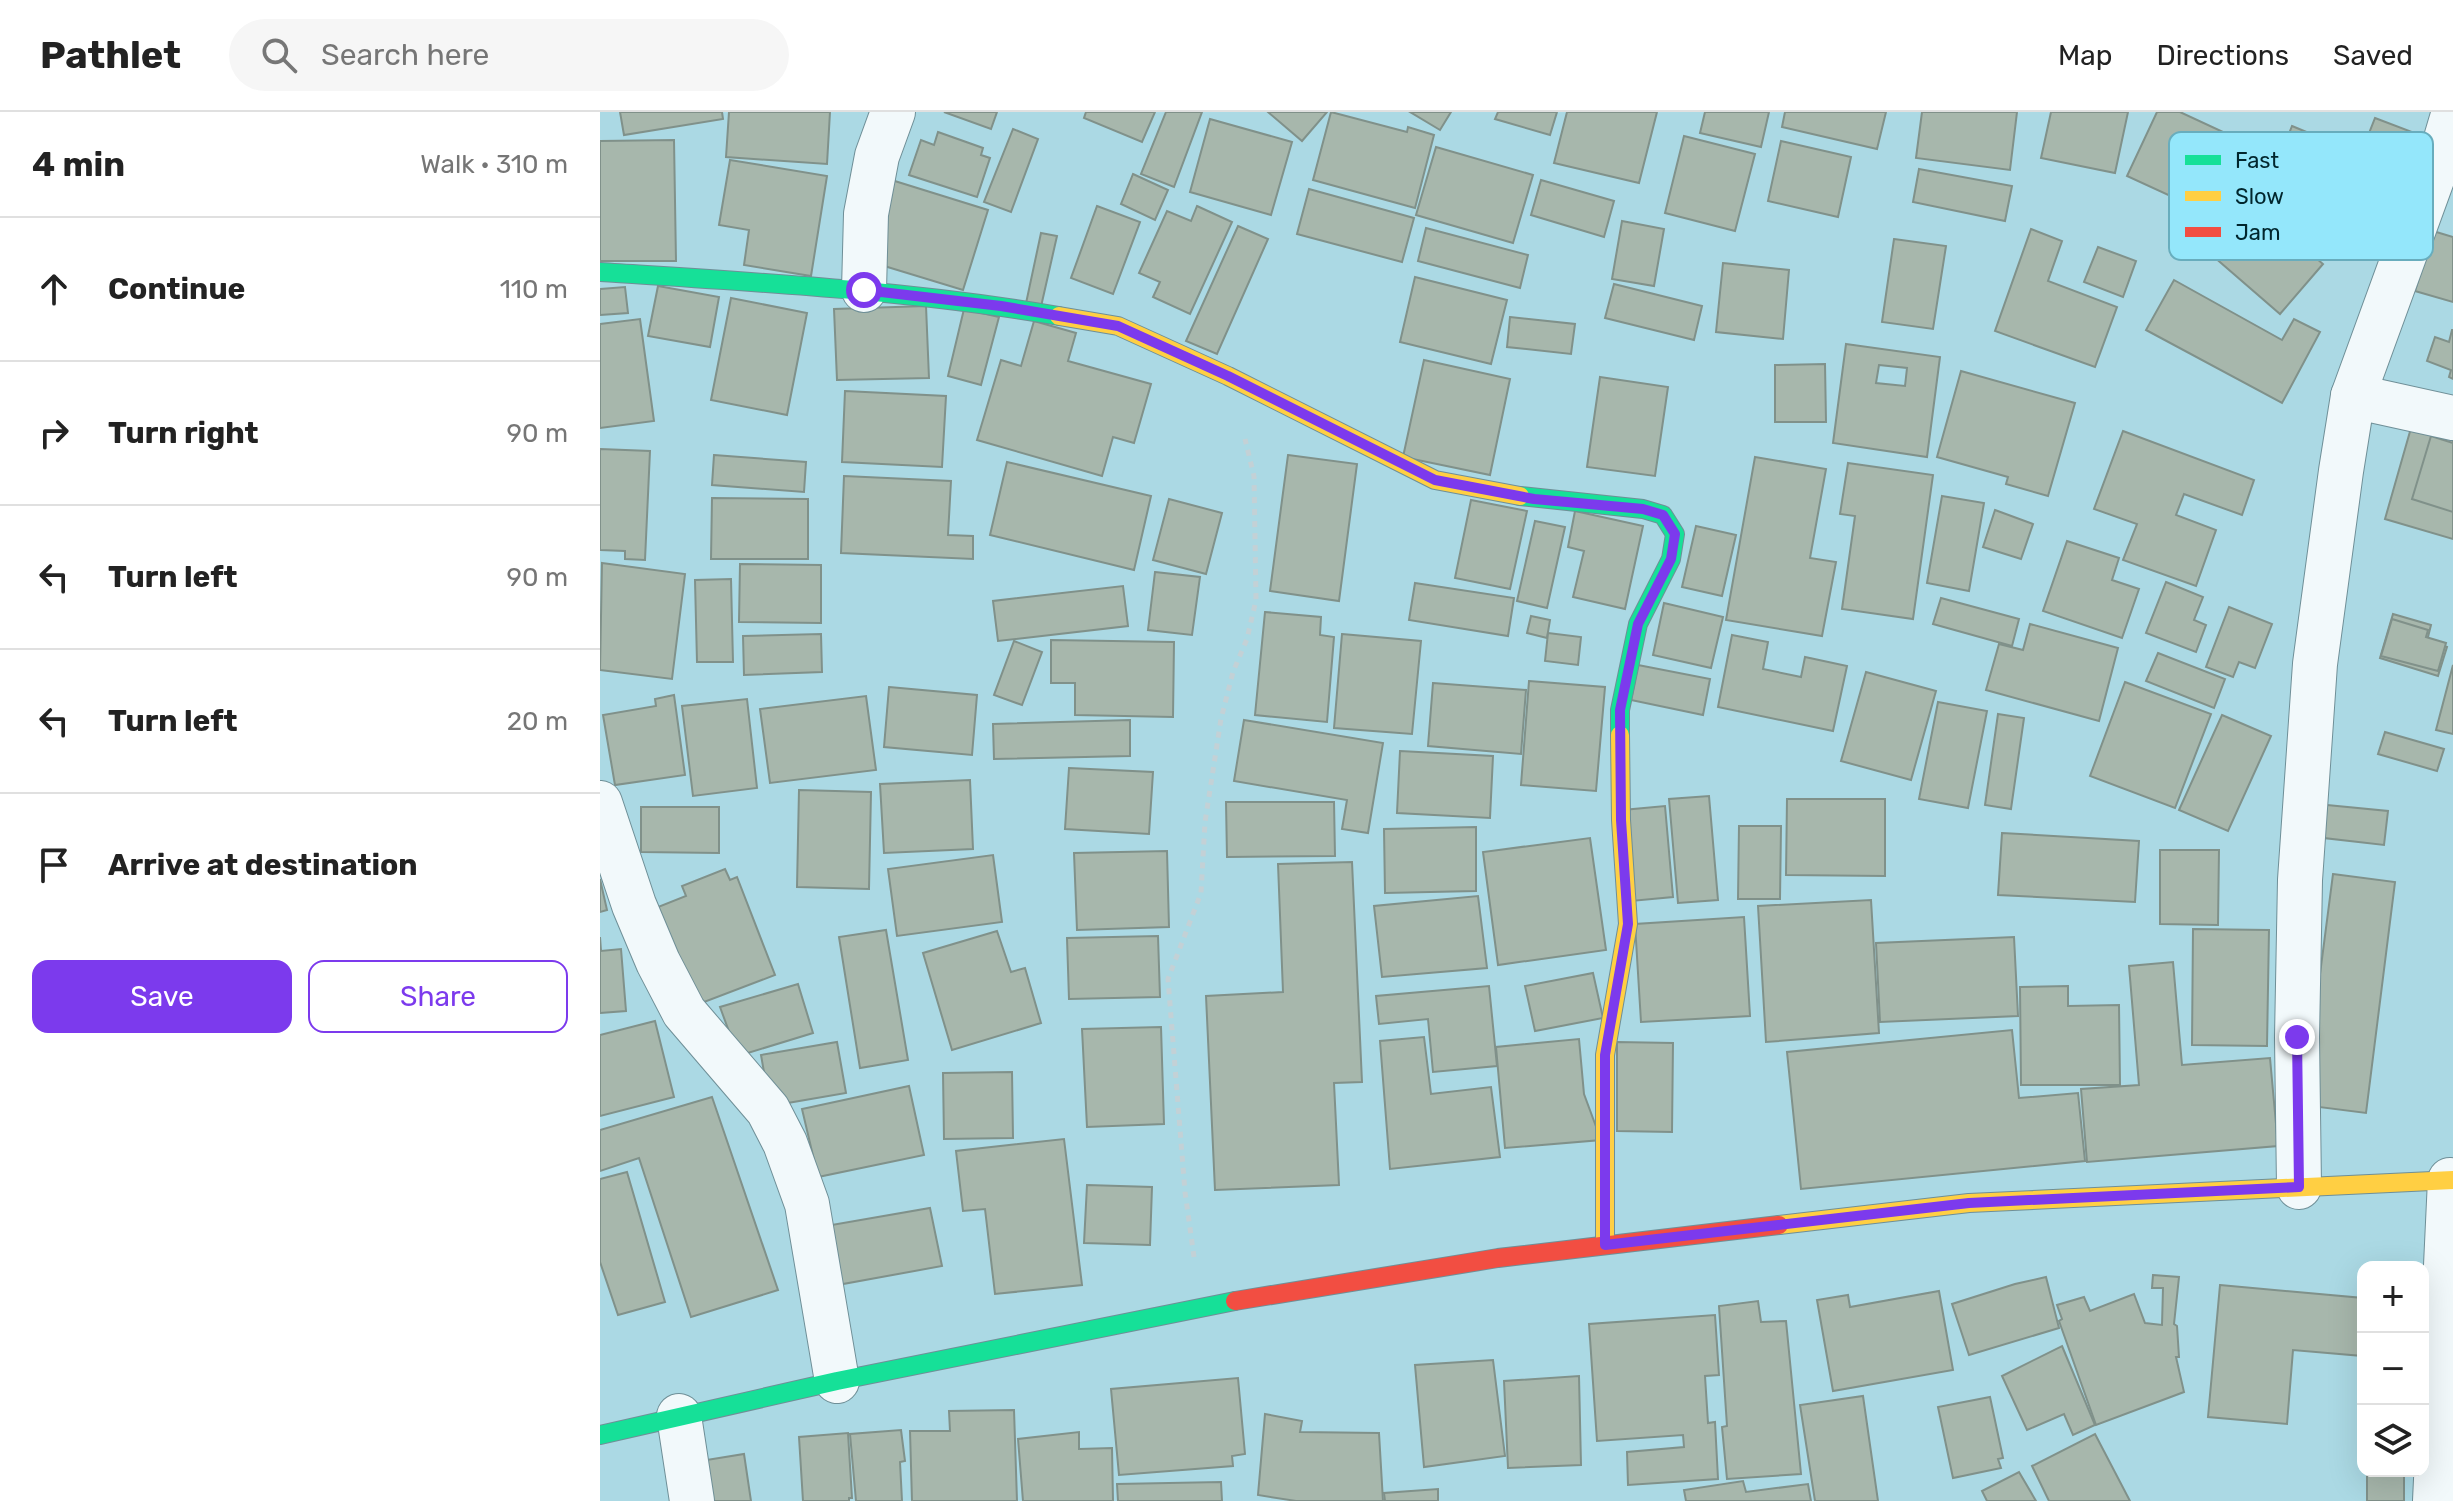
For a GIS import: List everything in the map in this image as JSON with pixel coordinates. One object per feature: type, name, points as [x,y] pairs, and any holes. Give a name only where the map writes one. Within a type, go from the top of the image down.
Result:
[{"type":"main road","points":[[600,272],[864,290],[1001,306],[1118,326],[1228,376],[1435,480],[1534,499],[1643,509],[1663,515],[1675,534],[1671,559],[1638,624],[1620,710],[1621,820],[1628,924],[1605,1055],[1605,1245]]},
{"type":"main road","points":[[600,1435],[837,1381],[1201,1306],[1498,1258],[1969,1203],[2451,1180]]},
{"type":"street","points":[[864,290],[866,214],[877,156],[893,112]]},
{"type":"street","points":[[2433,176],[2453,115]]},
{"type":"street","points":[[2299,1187],[2297,1037],[2300,880],[2315,664],[2353,396],[2403,260]]},
{"type":"street","points":[[2353,396],[2453,418]]},
{"type":"street","points":[[600,803],[634,905],[684,1012],[768,1110],[785,1143],[807,1204],[837,1381]]},
{"type":"street","points":[[2435,1501],[2451,1180]]},
{"type":"street","points":[[679,1416],[692,1501]]},
{"type":"path","points":[[1201,1306],[1185,1192],[1168,979],[1201,893],[1205,822],[1221,719],[1256,600],[1254,476],[1228,376]]},
{"type":"building","points":[[620,112],[722,112],[723,119],[624,135]]},
{"type":"building","points":[[729,112],[830,112],[827,164],[726,157]]},
{"type":"building","points":[[944,112],[997,112],[991,129]]},
{"type":"building","points":[[1086,112],[1155,112],[1142,142],[1084,118]]},
{"type":"building","points":[[1166,112],[1202,112],[1174,187],[1141,174]]},
{"type":"building","points":[[1268,112],[1327,112],[1302,141]]},
{"type":"building","points":[[1331,112],[1407,132],[1408,127],[1434,135],[1415,208],[1313,180]]},
{"type":"building","points":[[1410,112],[1451,112],[1440,130]]},
{"type":"building","points":[[1498,112],[1557,112],[1550,135],[1495,119]]},
{"type":"building","points":[[1567,112],[1657,112],[1639,183],[1554,163]]},
{"type":"building","points":[[1705,112],[1769,112],[1761,147],[1700,133]]},
{"type":"building","points":[[1785,112],[1886,112],[1877,149],[1782,127]]},
{"type":"building","points":[[1922,112],[2017,112],[2010,170],[1916,158]]},
{"type":"building","points":[[2051,112],[2128,112],[2115,173],[2041,158]]},
{"type":"building","points":[[2157,112],[2180,112],[2223,132],[2169,132],[2169,195],[2127,176]]},
{"type":"building","points":[[2375,118],[2412,132],[2369,132]]},
{"type":"building","points":[[1210,119],[1292,142],[1271,215],[1190,192]]},
{"type":"building","points":[[2292,126],[2307,132],[2290,132]]},
{"type":"building","points":[[1013,129],[1038,139],[1011,212],[984,202]]},
{"type":"building","points":[[938,132],[983,148],[981,155],[990,158],[977,197],[909,175],[921,140],[934,145]]},
{"type":"building","points":[[1684,136],[1755,154],[1735,231],[1665,213]]},
{"type":"building","points":[[674,140],[676,261],[600,261],[600,141]]},
{"type":"building","points":[[1781,141],[1851,157],[1838,217],[1768,201]]},
{"type":"building","points":[[1436,147],[1533,175],[1513,243],[1416,215]]},
{"type":"building","points":[[730,160],[827,176],[811,276],[744,265],[749,230],[719,225]]},
{"type":"building","points":[[1919,169],[2012,186],[2005,221],[1913,202]]},
{"type":"building","points":[[869,173],[988,210],[963,290],[845,254]]},
{"type":"building","points":[[1133,174],[1168,190],[1155,220],[1121,204]]},
{"type":"building","points":[[1541,180],[1614,201],[1604,237],[1531,215]]},
{"type":"building","points":[[1309,189],[1414,218],[1402,262],[1297,234]]},
{"type":"building","points":[[1097,206],[1140,222],[1113,294],[1071,278]]},
{"type":"building","points":[[1197,206],[1232,222],[1190,314],[1153,297],[1160,282],[1139,273],[1167,211],[1191,221]]},
{"type":"building","points":[[1622,221],[1664,229],[1654,286],[1612,279]]},
{"type":"building","points":[[1238,226],[1268,239],[1217,354],[1186,341]]},
{"type":"building","points":[[1426,228],[1528,255],[1520,288],[1418,261]]},
{"type":"building","points":[[2031,229],[2062,241],[2048,281],[2117,307],[2095,367],[1995,331]]},
{"type":"building","points":[[2433,231],[2453,237],[2453,302],[2415,291],[2424,260],[2433,260]]},
{"type":"building","points":[[1041,233],[1057,236],[1040,311],[1025,308]]},
{"type":"building","points":[[1894,239],[1946,246],[1933,329],[1882,322]]},
{"type":"building","points":[[2098,247],[2136,261],[2123,297],[2084,282]]},
{"type":"building","points":[[2218,260],[2318,260],[2323,264],[2280,314]]},
{"type":"building","points":[[1723,263],[1789,270],[1783,339],[1716,332]]},
{"type":"building","points":[[1415,277],[1507,300],[1491,364],[1400,342]]},
{"type":"building","points":[[2174,280],[2282,340],[2294,319],[2320,332],[2282,403],[2146,330]]},
{"type":"building","points":[[1614,284],[1702,306],[1694,340],[1605,318]]},
{"type":"building","points":[[658,286],[719,297],[710,347],[648,336]]},
{"type":"building","points":[[625,287],[628,313],[600,315],[600,289]]},
{"type":"building","points":[[731,298],[807,313],[787,415],[711,400]]},
{"type":"building","points":[[926,306],[929,378],[837,380],[834,309]]},
{"type":"building","points":[[964,309],[999,317],[981,385],[948,376]]},
{"type":"building","points":[[1510,317],[1575,324],[1571,354],[1507,347]]},
{"type":"building","points":[[640,319],[654,421],[600,428],[600,324]]},
{"type":"building","points":[[1034,321],[1076,333],[1068,361],[1151,384],[1134,443],[1113,437],[1102,476],[977,440],[1001,360],[1021,366]]},
{"type":"building","points":[[2452,330],[2453,379],[2449,377],[2451,370],[2427,361],[2435,337],[2449,342]]},
{"type":"building","points":[[1846,344],[1940,357],[1927,457],[1833,443]],"holes":[[[1879,365],[1907,368],[1905,386],[1876,383]]]},
{"type":"building","points":[[1424,360],[1510,379],[1490,475],[1403,457]]},
{"type":"building","points":[[1825,364],[1826,422],[1775,422],[1775,365]]},
{"type":"building","points":[[1961,371],[2075,403],[2048,496],[2006,484],[2008,477],[1937,457]]},
{"type":"building","points":[[1600,377],[1668,387],[1655,476],[1587,467]]},
{"type":"building","points":[[845,391],[946,396],[942,467],[842,462]]},
{"type":"building","points":[[2415,414],[2453,425],[2453,539],[2385,519]]},
{"type":"building","points":[[2123,431],[2254,480],[2242,515],[2184,494],[2176,515],[2216,530],[2196,586],[2123,560],[2137,524],[2094,509]]},
{"type":"building","points":[[2431,436],[2453,443],[2453,512],[2412,499]]},
{"type":"building","points":[[600,449],[650,451],[645,560],[625,559],[625,551],[600,550]]},
{"type":"building","points":[[714,455],[806,462],[804,492],[712,485]]},
{"type":"building","points":[[1288,455],[1357,464],[1339,601],[1270,591]]},
{"type":"building","points":[[1755,457],[1826,469],[1810,558],[1836,562],[1822,636],[1726,620]]},
{"type":"building","points":[[1007,462],[1151,496],[1134,570],[990,535]]},
{"type":"building","points":[[1848,463],[1933,475],[1913,619],[1842,609],[1855,516],[1840,514]]},
{"type":"building","points":[[844,476],[951,481],[948,535],[973,536],[973,559],[841,553]]},
{"type":"building","points":[[1942,496],[1984,503],[1969,591],[1927,583]]},
{"type":"building","points":[[712,498],[808,499],[808,559],[711,559]]},
{"type":"building","points":[[1169,499],[1222,513],[1206,574],[1153,560]]},
{"type":"building","points":[[1471,500],[1527,511],[1510,589],[1455,578]]},
{"type":"building","points":[[1995,510],[2033,524],[2021,559],[1983,547]]},
{"type":"building","points":[[1575,511],[1643,526],[1625,609],[1573,597],[1584,551],[1568,547]]},
{"type":"building","points":[[1535,521],[1565,527],[1547,608],[1517,601]]},
{"type":"building","points":[[1696,526],[1736,535],[1722,596],[1682,587]]},
{"type":"building","points":[[2067,541],[2119,558],[2112,580],[2139,589],[2122,638],[2043,611]]},
{"type":"building","points":[[602,563],[685,574],[672,679],[600,670]]},
{"type":"building","points":[[740,564],[821,565],[821,623],[739,622]]},
{"type":"building","points":[[1155,572],[1200,577],[1192,635],[1148,630]]},
{"type":"building","points":[[731,579],[733,662],[697,662],[695,580]]},
{"type":"building","points":[[2166,582],[2203,597],[2194,620],[2206,625],[2196,652],[2146,633]]},
{"type":"building","points":[[1415,583],[1514,598],[1508,636],[1409,620]]},
{"type":"building","points":[[1123,586],[1128,626],[998,641],[993,601]]},
{"type":"building","points":[[1941,598],[2019,619],[2012,646],[1933,624]]},
{"type":"building","points":[[1664,603],[1723,617],[1711,668],[1653,655]]},
{"type":"building","points":[[2229,607],[2272,624],[2255,668],[2239,662],[2233,677],[2206,667]]},
{"type":"building","points":[[1265,612],[1321,617],[1320,635],[1334,637],[1327,722],[1255,715]]},
{"type":"building","points":[[2393,614],[2431,625],[2427,641],[2447,647],[2438,676],[2380,658]]},
{"type":"building","points":[[1531,616],[1550,620],[1547,638],[1527,633]]},
{"type":"building","points":[[2392,619],[2428,630],[2426,637],[2446,643],[2438,671],[2381,656]]},
{"type":"building","points":[[2030,624],[2118,648],[2099,721],[1986,690],[1999,644],[2023,650]]},
{"type":"building","points":[[1548,633],[1581,637],[1578,665],[1545,661]]},
{"type":"building","points":[[821,634],[822,672],[744,675],[743,636]]},
{"type":"building","points":[[1342,634],[1421,641],[1412,734],[1334,728]]},
{"type":"building","points":[[1732,635],[1768,642],[1763,669],[1801,677],[1805,657],[1847,666],[1833,731],[1718,707]]},
{"type":"building","points":[[1051,640],[1174,642],[1173,717],[1075,715],[1075,683],[1051,683]]},
{"type":"building","points":[[1014,641],[1042,652],[1022,705],[994,695]]},
{"type":"building","points":[[2158,653],[2225,679],[2214,708],[2146,681]]},
{"type":"building","points":[[1638,665],[1710,679],[1703,715],[1631,700]]},
{"type":"building","points":[[2453,665],[2453,734],[2436,730]]},
{"type":"building","points":[[1866,672],[1936,691],[1911,780],[1841,761]]},
{"type":"building","points":[[1529,681],[1605,687],[1596,791],[1521,785]]},
{"type":"building","points":[[2125,682],[2211,714],[2175,808],[2090,776]]},
{"type":"building","points":[[1433,683],[1526,690],[1521,754],[1428,746]]},
{"type":"building","points":[[889,687],[977,695],[972,755],[884,747]]},
{"type":"building","points":[[674,695],[685,775],[615,785],[603,715],[656,706],[655,699]]},
{"type":"building","points":[[866,696],[876,770],[770,783],[760,709]]},
{"type":"building","points":[[747,699],[757,788],[693,796],[682,706]]},
{"type":"building","points":[[1938,702],[1987,711],[1968,808],[1919,799]]},
{"type":"building","points":[[1998,714],[2024,718],[2011,809],[1985,805]]},
{"type":"building","points":[[2222,715],[2271,736],[2228,831],[2179,810]]},
{"type":"building","points":[[1130,720],[1130,756],[994,759],[993,724]]},
{"type":"building","points":[[1244,720],[1383,743],[1368,833],[1342,829],[1347,800],[1234,781]]},
{"type":"building","points":[[2385,732],[2444,749],[2437,771],[2378,754]]},
{"type":"building","points":[[1400,751],[1493,756],[1490,818],[1397,813]]},
{"type":"building","points":[[1069,768],[1153,772],[1149,834],[1065,829]]},
{"type":"building","points":[[970,780],[973,849],[884,853],[880,784]]},
{"type":"building","points":[[799,790],[871,792],[869,889],[797,887]]},
{"type":"building","points":[[1709,796],[1718,900],[1678,903],[1669,799]]},
{"type":"building","points":[[1787,799],[1885,799],[1885,876],[1786,875]]},
{"type":"building","points":[[1226,802],[1334,802],[1335,856],[1227,857]]},
{"type":"building","points":[[2327,805],[2388,811],[2384,845],[2324,838]]},
{"type":"building","points":[[1665,806],[1673,897],[1631,901],[1623,810]]},
{"type":"building","points":[[641,807],[719,807],[719,853],[641,852]]},
{"type":"building","points":[[1739,826],[1781,826],[1780,899],[1738,899]]},
{"type":"building","points":[[1476,827],[1476,891],[1385,893],[1384,829]]},
{"type":"building","points":[[2002,833],[2139,841],[2135,902],[1998,895]]},
{"type":"building","points":[[1590,838],[1606,950],[1498,965],[1483,852]]},
{"type":"building","points":[[2160,850],[2219,850],[2218,925],[2160,924]]},
{"type":"building","points":[[1167,851],[1169,927],[1077,930],[1074,853]]},
{"type":"building","points":[[993,855],[1002,922],[897,936],[888,869]]},
{"type":"building","points":[[1352,862],[1362,1082],[1334,1083],[1339,1185],[1215,1190],[1206,996],[1283,992],[1278,864]]},
{"type":"building","points":[[725,869],[730,880],[737,877],[775,975],[691,1007],[653,909],[686,896],[682,886]]},
{"type":"building","points":[[2333,874],[2395,882],[2366,1113],[2303,1105]]},
{"type":"building","points":[[600,879],[607,910],[600,912]]},
{"type":"building","points":[[1478,896],[1487,968],[1382,977],[1374,906]]},
{"type":"building","points":[[1871,900],[1879,1033],[1766,1042],[1758,906]]},
{"type":"building","points":[[1744,917],[1750,1016],[1641,1022],[1635,924]]},
{"type":"building","points":[[2193,929],[2269,930],[2267,1046],[2192,1045]]},
{"type":"building","points":[[886,930],[908,1060],[860,1068],[839,937]]},
{"type":"building","points":[[997,931],[1011,972],[1025,968],[1041,1023],[952,1050],[923,953]]},
{"type":"building","points":[[1158,936],[1160,997],[1069,999],[1067,938]]},
{"type":"building","points":[[600,937],[601,951],[621,949],[626,1011],[600,1013]]},
{"type":"building","points":[[2014,937],[2018,1016],[1880,1022],[1876,943]]},
{"type":"building","points":[[2173,962],[2182,1065],[2270,1058],[2278,1146],[2087,1162],[2081,1089],[2139,1085],[2129,966]]},
{"type":"building","points":[[1593,973],[1603,1018],[1535,1031],[1525,986]]},
{"type":"building","points":[[798,984],[813,1033],[738,1056],[720,1007]]},
{"type":"building","points":[[1489,986],[1497,1066],[1433,1072],[1428,1019],[1379,1024],[1376,996]]},
{"type":"building","points":[[2068,986],[2068,1006],[2119,1005],[2120,1085],[2021,1085],[2020,987]]},
{"type":"building","points":[[655,1021],[674,1097],[600,1116],[600,1035]]},
{"type":"building","points":[[1161,1027],[1164,1124],[1087,1127],[1082,1029]]},
{"type":"building","points":[[2012,1030],[2019,1098],[2078,1093],[2085,1161],[1801,1189],[1787,1052]]},
{"type":"building","points":[[1424,1037],[1431,1094],[1491,1087],[1500,1157],[1390,1169],[1380,1041]]},
{"type":"building","points":[[1579,1039],[1584,1094],[1601,1140],[1505,1148],[1496,1047]]},
{"type":"building","points":[[837,1042],[846,1093],[770,1106],[761,1055]]},
{"type":"building","points":[[1617,1042],[1673,1043],[1672,1132],[1617,1131]]},
{"type":"building","points":[[1012,1072],[1013,1138],[944,1139],[943,1073]]},
{"type":"building","points":[[909,1086],[924,1155],[818,1177],[802,1109]]},
{"type":"building","points":[[712,1097],[778,1290],[691,1317],[639,1158],[600,1171],[600,1130]]},
{"type":"building","points":[[1064,1139],[1082,1285],[995,1294],[985,1209],[963,1211],[956,1151]]},
{"type":"building","points":[[627,1172],[665,1302],[618,1315],[600,1262],[600,1179]]},
{"type":"building","points":[[1087,1185],[1152,1187],[1150,1245],[1084,1243]]},
{"type":"building","points":[[930,1208],[942,1266],[832,1286],[820,1227]]},
{"type":"building","points":[[2153,1275],[2179,1277],[2174,1324],[2177,1326],[2179,1357],[2176,1357],[2184,1392],[2096,1425],[2059,1321],[2062,1319],[2057,1305],[2084,1297],[2090,1311],[2134,1294],[2145,1323],[2162,1325],[2163,1288],[2152,1288]]},
{"type":"building","points":[[2046,1277],[2059,1328],[1969,1355],[1952,1304]]},
{"type":"building","points":[[2220,1285],[2357,1297],[2357,1356],[2293,1350],[2287,1424],[2208,1417]]},
{"type":"building","points":[[1939,1291],[1953,1370],[1833,1391],[1817,1300],[1848,1295],[1850,1307]]},
{"type":"building","points":[[1758,1301],[1761,1322],[1786,1321],[1801,1474],[1727,1479],[1722,1427],[1727,1426],[1719,1306]]},
{"type":"building","points":[[1715,1315],[1719,1375],[1705,1376],[1708,1423],[1715,1422],[1718,1479],[1628,1485],[1627,1452],[1684,1447],[1683,1435],[1597,1441],[1589,1324]]},
{"type":"building","points":[[2062,1346],[2095,1425],[2073,1435],[2064,1414],[2027,1430],[2002,1376]]},
{"type":"building","points":[[1493,1360],[1505,1456],[1424,1467],[1415,1365]]},
{"type":"building","points":[[1579,1376],[1581,1465],[1508,1468],[1504,1381]]},
{"type":"building","points":[[1238,1378],[1245,1454],[1232,1456],[1233,1466],[1119,1475],[1111,1389]]},
{"type":"building","points":[[1863,1396],[1878,1501],[1815,1501],[1800,1405]]},
{"type":"building","points":[[1990,1397],[2003,1458],[1998,1459],[2001,1468],[1953,1478],[1938,1407]]},
{"type":"building","points":[[1014,1410],[1017,1501],[912,1501],[910,1431],[950,1431],[949,1411]]},
{"type":"building","points":[[1265,1414],[1302,1421],[1300,1432],[1379,1433],[1383,1501],[1296,1501],[1258,1495]]},
{"type":"building","points":[[901,1430],[905,1461],[900,1462],[902,1501],[856,1501],[850,1434]]},
{"type":"building","points":[[1079,1432],[1079,1449],[1112,1448],[1113,1501],[1023,1501],[1018,1439]]},
{"type":"building","points":[[848,1433],[852,1498],[849,1501],[803,1501],[799,1437]]},
{"type":"building","points":[[2095,1434],[2130,1501],[2049,1501],[2032,1466]]},
{"type":"building","points":[[744,1454],[751,1501],[694,1501],[688,1463]]},
{"type":"building","points":[[2019,1472],[2036,1501],[1987,1501],[1982,1491]]},
{"type":"building","points":[[2367,1477],[2404,1477],[2404,1501],[2367,1501]]},
{"type":"building","points":[[1743,1481],[1746,1492],[1808,1484],[1811,1501],[1686,1501],[1684,1490]]},
{"type":"building","points":[[1221,1482],[1222,1501],[1118,1501],[1117,1484]]},
{"type":"building","points":[[1438,1489],[1438,1501],[1385,1501],[1384,1493]]},
{"type":"traffic: fast","points":[[600,272],[887,293],[1059,316]]},
{"type":"traffic: fast","points":[[1520,496],[1643,509],[1663,515],[1675,534],[1671,559],[1638,624],[1620,710],[1620,735]]},
{"type":"traffic: fast","points":[[600,1435],[837,1381],[1235,1301]]},
{"type":"traffic: slow","points":[[1059,316],[1118,326],[1228,376],[1435,480],[1520,496]]},
{"type":"traffic: slow","points":[[1605,1245],[1605,1055],[1628,924],[1621,820],[1620,735]]},
{"type":"traffic: slow","points":[[1779,1225],[1969,1203],[2453,1180]]},
{"type":"traffic: jam","points":[[1235,1301],[1498,1258],[1779,1225]]},
{"type":"route","points":[[864,290],[1001,306],[1118,326],[1228,376],[1435,480],[1534,499],[1643,509],[1663,515],[1675,534],[1671,559],[1638,624],[1620,710],[1621,820],[1628,924],[1605,1055],[1605,1245],[1969,1203],[2299,1187],[2297,1037]]}]
